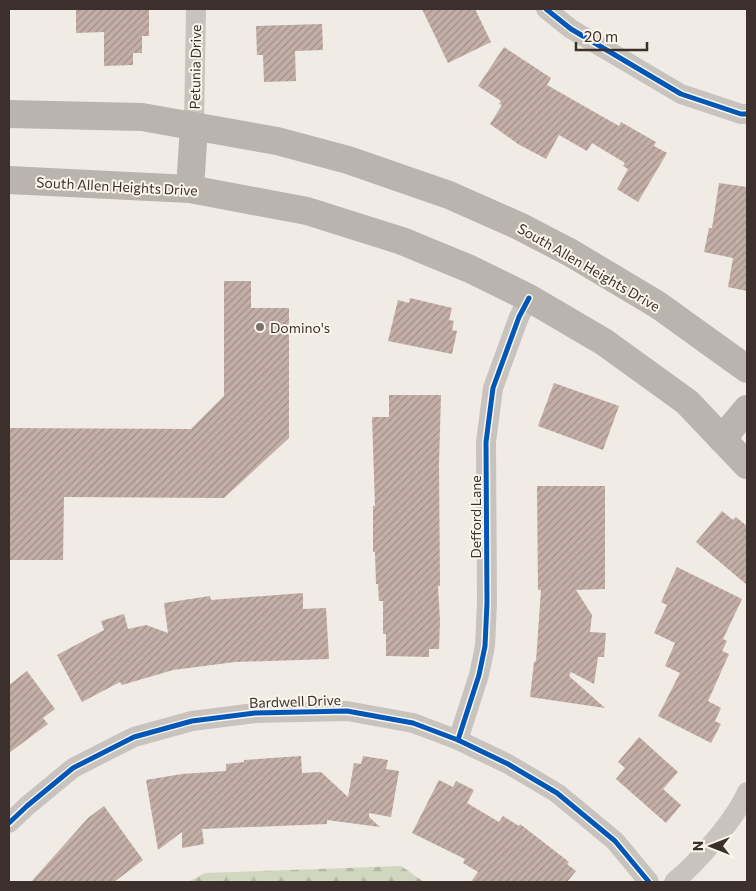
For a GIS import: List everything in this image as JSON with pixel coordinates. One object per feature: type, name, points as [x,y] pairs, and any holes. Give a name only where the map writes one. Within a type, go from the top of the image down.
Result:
[{"type":"main road","name":"South Allen Heights Drive","points":[[9,114],[142,117],[277,140],[348,160],[450,195],[571,253],[658,305],[747,369]]},
{"type":"main road","points":[[190,189],[194,126]]},
{"type":"main road","name":"South Allen Heights Drive","points":[[9,180],[190,189],[307,211],[402,241],[470,269],[529,298],[604,342],[687,402],[747,466]]},
{"type":"main road","points":[[722,439],[747,409]]},
{"type":"street","name":"Petunia Drive","points":[[194,126],[196,9]]},
{"type":"street","points":[[546,9],[571,29],[681,94],[741,114],[747,114]]},
{"type":"street","name":"Defford Lane","points":[[458,740],[479,675],[485,646],[487,603],[486,442],[493,388],[519,317],[529,298]]},
{"type":"street","name":"Bardwell Drive","points":[[9,824],[27,806],[73,768],[134,737],[192,721],[255,712],[348,710],[413,723],[458,740],[508,764],[558,793],[615,841],[649,882]]},
{"type":"street","points":[[674,882],[713,841],[742,803],[747,792]]},
{"type":"green space","points":[[401,866],[424,882],[188,882],[205,873]]},
{"type":"building","points":[[76,9],[149,9],[149,36],[142,36],[142,53],[133,53],[133,65],[104,66],[104,32],[76,33]]},
{"type":"building","points":[[422,9],[475,9],[491,42],[448,63]]},
{"type":"building","points":[[322,24],[323,50],[295,51],[296,81],[264,82],[263,55],[257,55],[256,26]]},
{"type":"building","points":[[504,47],[551,78],[547,85],[619,126],[621,122],[656,142],[654,146],[667,153],[638,202],[617,189],[628,169],[623,166],[625,163],[592,143],[587,151],[559,135],[546,159],[518,144],[490,124],[502,105],[499,104],[501,101],[478,86]]},
{"type":"building","points":[[719,183],[747,187],[747,291],[728,287],[733,258],[704,252],[709,228],[712,228]]},
{"type":"building","points":[[224,281],[251,281],[251,308],[289,308],[289,438],[224,498],[64,497],[63,560],[9,560],[9,428],[191,429],[224,396]]},
{"type":"building","points":[[410,298],[452,308],[449,320],[454,321],[452,330],[457,331],[452,354],[388,341],[398,300],[409,303]]},
{"type":"building","points":[[554,383],[619,406],[603,450],[538,426]]},
{"type":"building","points":[[389,395],[441,395],[439,649],[429,649],[429,657],[386,656],[386,634],[383,634],[383,601],[379,601],[378,584],[376,584],[375,552],[373,552],[373,506],[375,506],[372,417],[389,417]]},
{"type":"building","points":[[537,486],[605,486],[605,589],[576,590],[592,615],[590,632],[606,633],[604,657],[598,657],[594,684],[571,672],[569,676],[605,708],[530,697],[534,662],[536,661],[541,590],[538,590]]},
{"type":"building","points":[[722,511],[733,520],[736,517],[747,526],[747,585],[696,542]]},
{"type":"building","points":[[677,567],[742,599],[723,639],[727,641],[722,651],[729,654],[708,701],[721,708],[715,721],[721,724],[711,743],[658,716],[680,673],[665,666],[675,643],[654,633],[667,605],[661,602]]},
{"type":"building","points":[[303,593],[303,609],[326,608],[329,659],[235,662],[173,670],[122,685],[120,682],[82,702],[57,655],[104,630],[101,621],[124,614],[128,629],[146,625],[168,633],[164,603],[210,596],[211,600]]},
{"type":"building","points":[[27,671],[55,709],[43,718],[48,724],[9,753],[9,685]]},
{"type":"building","points":[[639,737],[678,772],[663,789],[681,805],[666,823],[616,779],[625,768],[618,762]]},
{"type":"building","points":[[301,756],[302,773],[321,772],[348,797],[354,763],[361,764],[363,756],[388,760],[386,769],[399,771],[391,817],[369,813],[369,817],[380,827],[327,820],[327,824],[202,829],[204,844],[182,848],[182,832],[158,850],[146,780],[182,774],[226,771],[226,764],[244,762],[244,760]]},
{"type":"building","points":[[439,780],[453,787],[456,781],[474,790],[467,803],[499,822],[503,816],[519,826],[520,824],[569,862],[567,864],[576,871],[567,882],[471,882],[478,872],[463,863],[465,859],[412,833]]},
{"type":"building","points":[[104,806],[143,860],[114,882],[31,882],[88,818]]},
{"type":"cycle path","points":[[546,9],[571,29],[681,94],[741,114],[747,114]]},
{"type":"cycle path","points":[[458,740],[479,675],[485,646],[487,603],[486,442],[493,388],[519,317],[529,298]]},
{"type":"cycle path","points":[[9,823],[73,768],[134,737],[192,721],[255,713],[347,711],[413,723],[458,740],[508,764],[557,793],[615,841],[649,882]]},
{"type":"place","name":"Domino's","points":[[260,327]]}]
